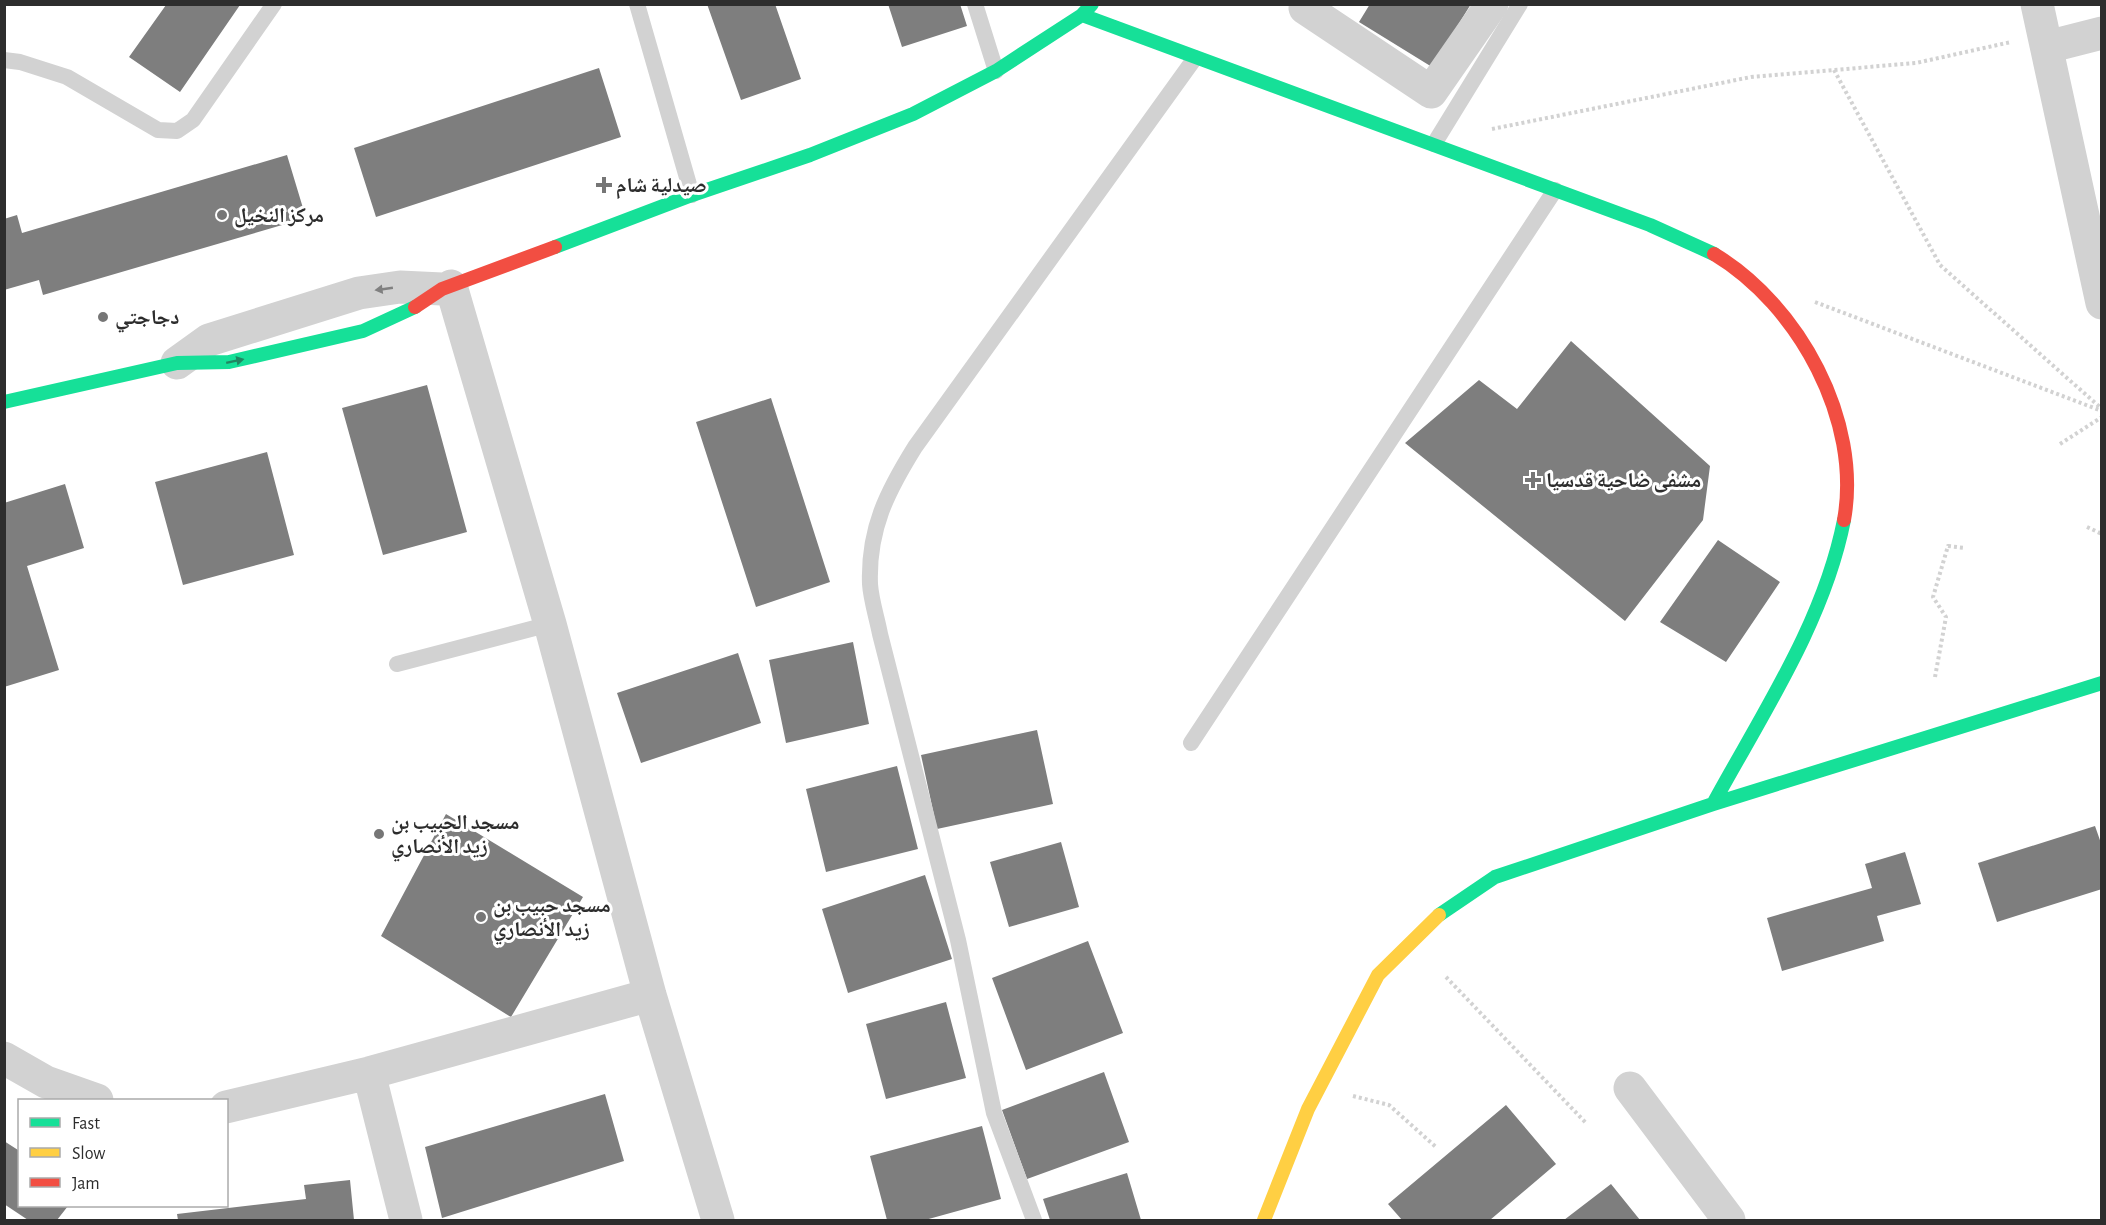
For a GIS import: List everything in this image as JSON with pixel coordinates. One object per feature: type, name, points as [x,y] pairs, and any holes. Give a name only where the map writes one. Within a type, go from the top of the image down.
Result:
[{"type":"street","points":[[4,402],[177,363],[209,340],[359,293],[400,286],[447,288],[692,195],[810,156],[913,114],[996,71],[1082,15],[1092,4]]},
{"type":"street","points":[[1308,4],[1305,8],[1431,92],[1492,4]]},
{"type":"street","points":[[1082,15],[1650,225],[1716,255],[1772,301],[1814,359],[1841,427],[1848,497],[1837,555],[1817,611],[1713,804]]},
{"type":"street","points":[[2102,33],[2042,29],[2102,303]]},
{"type":"street","points":[[447,288],[550,624],[650,995],[718,1221]]},
{"type":"street","points":[[1264,1221],[1308,1109],[1378,975],[1430,921],[1495,877],[1713,804],[2102,683]]},
{"type":"street","points":[[228,1107],[369,1073],[650,995]]},
{"type":"street","points":[[4,1058],[46,1082],[92,1099]]},
{"type":"street","points":[[369,1073],[406,1221]]},
{"type":"street","points":[[1630,1088],[1729,1221]]},
{"type":"lane","points":[[4,60],[20,62],[67,77],[158,130],[177,131],[193,120],[274,4]]},
{"type":"lane","points":[[637,4],[692,195]]},
{"type":"lane","points":[[975,4],[996,71]]},
{"type":"lane","points":[[1434,144],[1520,4]]},
{"type":"lane","points":[[1034,1221],[994,1113],[958,940],[880,634],[870,585],[873,536],[889,489],[915,447],[1195,58]]},
{"type":"lane","points":[[1191,743],[1555,190]]},
{"type":"lane","points":[[397,664],[550,624]]},
{"type":"path","points":[[1486,130],[1751,77],[1916,63],[2042,29]]},
{"type":"path","points":[[1834,70],[1940,265],[2102,410]]},
{"type":"path","points":[[1814,302],[2102,410]]},
{"type":"path","points":[[2060,444],[2102,417]]},
{"type":"path","points":[[2087,527],[2102,534]]},
{"type":"path","points":[[1935,677],[1946,617],[1933,597],[1948,546],[1965,548]]},
{"type":"path","points":[[1446,977],[1586,1123]]},
{"type":"path","points":[[1353,1096],[1389,1105],[1437,1148]]},
{"type":"building","points":[[707,4],[775,4],[801,79],[741,100]]},
{"type":"building","points":[[888,4],[960,4],[967,26],[902,47]]},
{"type":"building","points":[[1370,4],[1471,4],[1432,67],[1359,22]]},
{"type":"building","points":[[166,5],[240,5],[180,92],[129,57]]},
{"type":"building","points":[[599,68],[621,137],[376,217],[354,148]]},
{"type":"building","points":[[287,155],[306,218],[43,295],[39,280],[4,290],[4,219],[17,215],[22,233]]},
{"type":"building","points":[[1571,341],[1710,466],[1703,520],[1625,621],[1405,443],[1479,380],[1517,409]]},
{"type":"building","points":[[427,385],[467,532],[383,555],[342,408]]},
{"type":"building","points":[[771,398],[830,582],[756,607],[696,422]]},
{"type":"building","points":[[267,452],[294,555],[183,585],[155,482]]},
{"type":"building","points":[[65,484],[84,548],[27,566],[59,670],[4,687],[4,503]]},
{"type":"building","points":[[1718,540],[1780,582],[1726,662],[1660,622]]},
{"type":"building","points":[[853,642],[869,724],[786,743],[769,660]]},
{"type":"building","points":[[738,653],[761,723],[641,763],[617,693]]},
{"type":"building","points":[[1037,730],[1053,804],[937,829],[921,755]]},
{"type":"building","points":[[897,766],[918,849],[826,872],[806,789]]},
{"type":"building","name":"مسجد حبيب بن زيد الأنصاري","points":[[446,814],[583,897],[511,1017],[381,936]]},
{"type":"building","points":[[2095,826],[2102,846],[2102,889],[1997,922],[1978,863]]},
{"type":"building","points":[[1061,842],[1079,907],[1009,927],[990,862]]},
{"type":"building","points":[[1905,852],[1921,904],[1877,916],[1884,941],[1782,971],[1767,918],[1872,888],[1865,864]]},
{"type":"building","points":[[925,875],[952,959],[848,993],[822,909]]},
{"type":"building","points":[[1088,941],[1123,1033],[1026,1070],[992,978]]},
{"type":"building","points":[[946,1002],[966,1078],[886,1099],[866,1024]]},
{"type":"building","points":[[1104,1072],[1129,1142],[1027,1179],[1002,1110]]},
{"type":"building","points":[[605,1094],[624,1161],[442,1218],[425,1147]]},
{"type":"building","points":[[1506,1105],[1556,1164],[1490,1220],[1402,1220],[1388,1204]]},
{"type":"building","points":[[982,1126],[1001,1199],[925,1220],[887,1220],[870,1156]]},
{"type":"building","points":[[4,1141],[18,1150],[18,1207],[67,1207],[57,1220],[28,1220],[4,1204]]},
{"type":"building","points":[[1127,1173],[1141,1220],[1050,1220],[1043,1199]]},
{"type":"building","points":[[350,1180],[354,1220],[178,1220],[177,1214],[306,1199],[304,1185]]},
{"type":"building","points":[[1611,1184],[1640,1220],[1564,1220]]},
{"type":"traffic: fast","points":[[555,247],[692,195],[810,155],[913,114],[996,71],[1082,15],[1092,4]]},
{"type":"traffic: fast","points":[[1082,15],[1650,225],[1714,254]]},
{"type":"traffic: fast","points":[[4,402],[177,363],[229,362],[363,331],[415,307]]},
{"type":"traffic: fast","points":[[1713,804],[1807,631],[1835,558],[1844,520]]},
{"type":"traffic: fast","points":[[1439,915],[1495,877],[1713,804],[2102,683]]},
{"type":"traffic: slow","points":[[1264,1220],[1308,1109],[1378,975],[1439,915]]},
{"type":"traffic: jam","points":[[415,307],[442,289],[555,247]]},
{"type":"traffic: jam","points":[[1714,254],[1745,276],[1773,303],[1797,334],[1818,369],[1833,406],[1843,444],[1847,482],[1844,520]]},
{"type":"place","name":"صيدلية شام","points":[[604,185]]},
{"type":"place","name":"مركز النخيل","points":[[222,215]]},
{"type":"place","name":"دجاجتي","points":[[103,317]]},
{"type":"place","name":"مشفى ضاحية قدسيا","points":[[1533,480]]},
{"type":"place","name":"مسجد الحبيب بن زيد الأنصاري","points":[[379,834]]},
{"type":"place","name":"مسجد حبيب بن زيد الأنصاري","points":[[481,917]]}]
